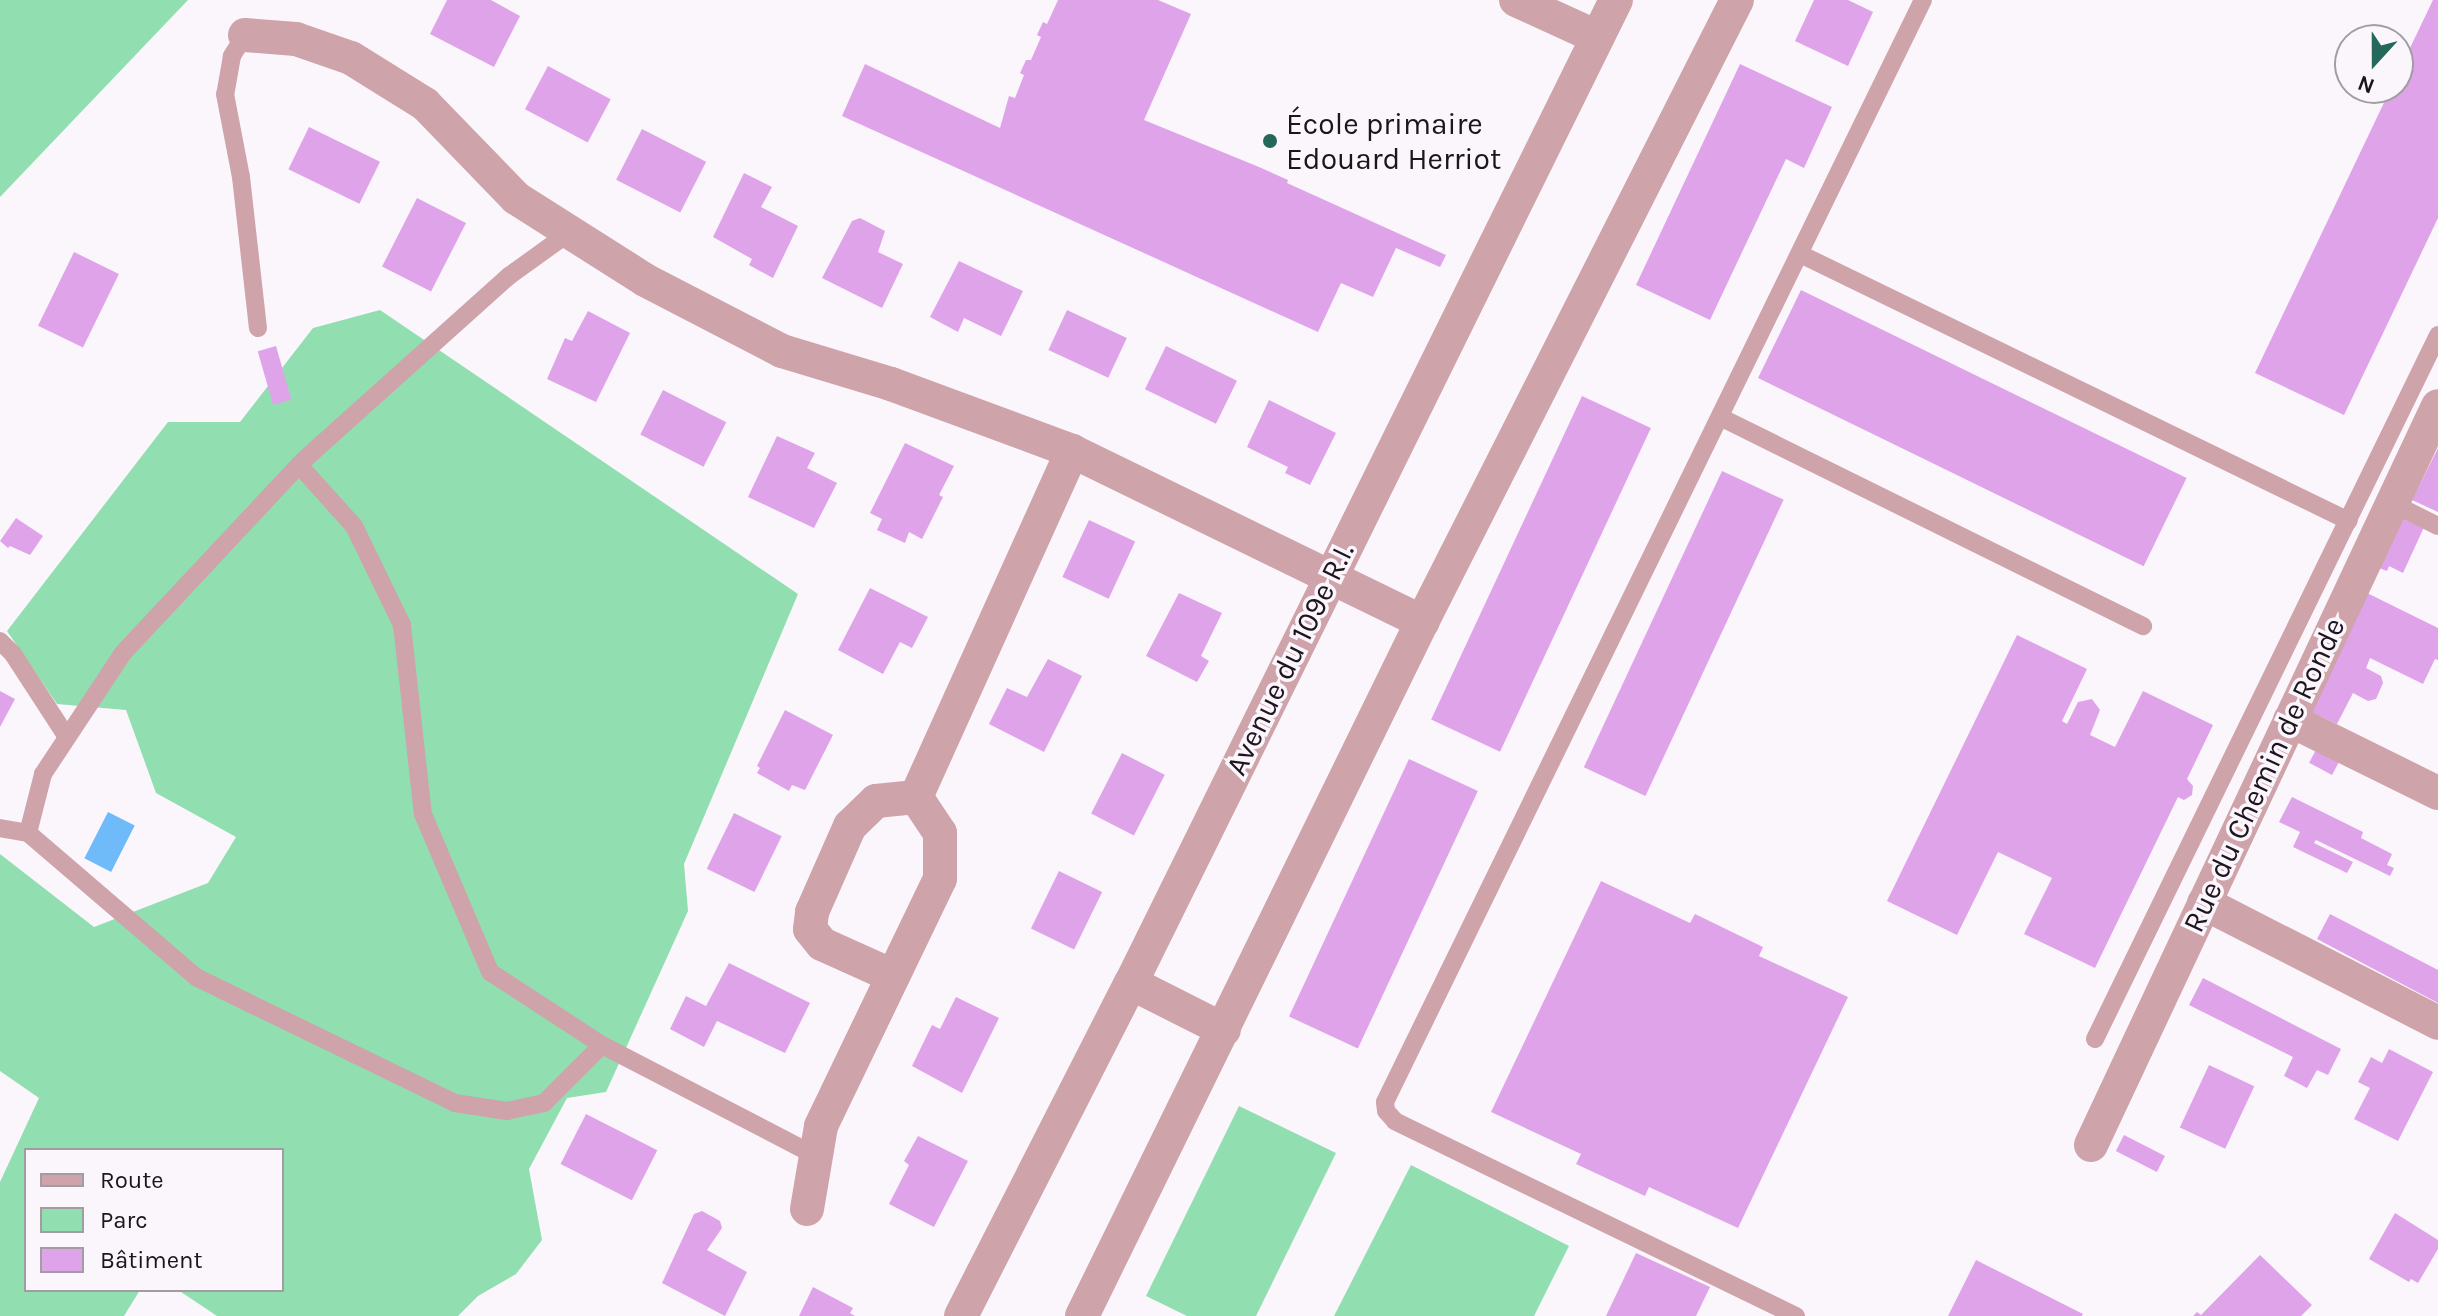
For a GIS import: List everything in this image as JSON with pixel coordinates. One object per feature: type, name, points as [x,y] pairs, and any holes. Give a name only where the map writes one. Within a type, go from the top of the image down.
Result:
[{"type":"street","points":[[1516,0],[1597,37]]},
{"type":"street","name":"Avenue du 109e R.I.","points":[[961,1316],[1131,983],[1616,0]]},
{"type":"street","points":[[1082,1316],[1422,622],[1737,0]]},
{"type":"street","points":[[245,35],[296,39],[351,58],[425,104],[516,198],[645,280],[782,351],[891,384],[1072,451],[1422,622]]},
{"type":"street","name":"Rue du Chemin de Ronde","points":[[2091,1145],[2438,406]]},
{"type":"street","points":[[916,797],[1072,451]]},
{"type":"street","points":[[2290,720],[2438,793]]},
{"type":"street","points":[[807,1209],[821,1126],[940,879],[940,833],[916,797]]},
{"type":"street","points":[[893,976],[822,944],[810,929],[812,912],[850,826],[876,801],[916,797]]},
{"type":"street","points":[[2204,903],[2438,1023]]},
{"type":"street","points":[[1131,983],[1224,1030]]},
{"type":"lane","points":[[1796,1316],[1395,1121],[1386,1111],[1385,1102],[1923,0]]},
{"type":"lane","points":[[245,35],[232,56],[225,94],[241,177],[258,328]]},
{"type":"lane","points":[[28,833],[43,774],[123,653],[299,465],[509,276],[570,232]]},
{"type":"lane","points":[[1800,254],[2349,521]]},
{"type":"lane","points":[[2095,1039],[2438,335]]},
{"type":"lane","points":[[1720,417],[2143,626]]},
{"type":"lane","points":[[299,465],[354,526],[402,625],[423,814],[490,972],[602,1045],[816,1156]]},
{"type":"lane","points":[[2392,503],[2438,526]]},
{"type":"lane","points":[[0,641],[13,654],[67,737]]},
{"type":"lane","points":[[0,828],[28,833],[196,977],[455,1103],[507,1111],[544,1103],[602,1045]]},
{"type":"green space","points":[[0,0],[188,0],[0,197]]},
{"type":"green space","points":[[380,310],[798,594],[684,864],[688,911],[606,1092],[567,1098],[529,1169],[542,1240],[516,1274],[478,1296],[458,1316],[217,1316],[181,1292],[284,1292],[284,1148],[24,1148],[24,1292],[139,1292],[124,1316],[0,1316],[0,1182],[39,1098],[0,1071],[0,854],[94,927],[208,883],[236,837],[156,793],[126,710],[57,704],[7,631],[168,422],[240,422],[313,328]]},
{"type":"green space","points":[[1239,1106],[1336,1153],[1256,1316],[1187,1316],[1146,1296]]},
{"type":"green space","points":[[1411,1165],[1569,1246],[1534,1316],[1334,1316]]},
{"type":"water","points":[[108,812],[135,826],[111,872],[84,858]]},
{"type":"building","points":[[447,0],[491,0],[520,16],[494,67],[430,34]]},
{"type":"building","points":[[1058,0],[1158,0],[1191,14],[1144,120],[1259,167],[1288,180],[1287,183],[1446,255],[1440,267],[1396,248],[1373,297],[1341,283],[1318,332],[842,116],[865,64],[1000,128],[1009,96],[1015,98],[1024,75],[1020,73],[1026,60],[1031,60],[1041,37],[1037,35],[1043,22],[1047,24]]},
{"type":"building","points":[[1814,0],[1848,0],[1873,12],[1848,66],[1795,41]]},
{"type":"building","points":[[2433,0],[2438,0],[2438,218],[2344,415],[2255,373],[2383,104],[2414,104],[2414,40]]},
{"type":"building","points":[[1740,64],[1832,107],[1804,168],[1786,159],[1710,320],[1636,285]]},
{"type":"building","points":[[548,66],[611,99],[588,143],[525,109]]},
{"type":"building","points":[[309,127],[380,162],[359,204],[288,169]]},
{"type":"building","points":[[642,129],[706,162],[680,212],[616,180]]},
{"type":"building","points":[[744,173],[772,187],[761,207],[798,226],[773,278],[749,265],[752,259],[713,237]]},
{"type":"building","points":[[417,198],[466,223],[431,292],[382,267]]},
{"type":"building","points":[[860,218],[885,231],[878,252],[903,264],[882,308],[822,278],[852,221]]},
{"type":"building","points":[[74,252],[119,274],[83,348],[38,326]]},
{"type":"building","points":[[959,261],[1023,291],[1001,336],[964,318],[958,332],[930,317]]},
{"type":"building","points":[[1801,290],[2187,478],[2144,566],[1758,378]]},
{"type":"building","points":[[1067,310],[1127,338],[1108,378],[1048,350]]},
{"type":"building","points":[[588,311],[630,333],[596,402],[547,379],[565,338],[572,341]]},
{"type":"building","points":[[276,346],[291,400],[273,405],[258,351]]},
{"type":"building","points":[[1166,346],[1237,381],[1216,424],[1145,389]]},
{"type":"building","points":[[663,390],[726,422],[704,467],[640,435]]},
{"type":"building","points":[[1582,396],[1651,428],[1500,752],[1431,720]]},
{"type":"building","points":[[1269,400],[1336,433],[1310,485],[1285,473],[1288,467],[1247,447]]},
{"type":"building","points":[[777,436],[815,453],[807,468],[837,483],[814,528],[748,497]]},
{"type":"building","points":[[905,443],[954,466],[922,539],[909,532],[905,543],[877,530],[882,519],[870,513]]},
{"type":"building","points":[[2438,448],[2438,512],[2412,500]]},
{"type":"building","points":[[1722,471],[1784,500],[1645,796],[1584,767]]},
{"type":"building","points":[[2403,516],[2425,525],[2403,573],[2389,566],[2387,571],[2379,568]]},
{"type":"building","points":[[16,518],[43,536],[30,555],[10,546],[8,548],[0,541]]},
{"type":"building","points":[[1089,520],[1135,542],[1109,599],[1062,577]]},
{"type":"building","points":[[870,588],[928,617],[912,648],[900,642],[883,674],[838,650]]},
{"type":"building","points":[[1179,593],[1222,613],[1201,656],[1209,661],[1197,682],[1146,656]]},
{"type":"building","points":[[2367,593],[2438,628],[2438,660],[2435,659],[2423,684],[2370,658],[2366,668],[2381,676],[2383,683],[2376,699],[2368,701],[2353,693],[2337,724],[2309,711]]},
{"type":"building","points":[[2017,635],[2087,669],[2062,721],[2067,724],[2078,702],[2092,699],[2100,710],[2090,735],[2115,747],[2143,691],[2213,725],[2187,779],[2193,786],[2192,795],[2184,800],[2178,797],[2095,968],[2024,934],[2052,878],[1998,852],[1957,935],[1887,901]]},
{"type":"building","points":[[1048,659],[1082,676],[1044,752],[989,724],[1007,688],[1027,697]]},
{"type":"building","points":[[0,691],[15,699],[0,727]]},
{"type":"building","points":[[785,710],[833,735],[805,790],[792,785],[789,791],[757,773],[760,768],[757,766]]},
{"type":"building","points":[[2318,746],[2341,758],[2332,775],[2309,763]]},
{"type":"building","points":[[1122,753],[1165,775],[1134,835],[1091,814]]},
{"type":"building","points":[[1409,759],[1478,791],[1358,1049],[1289,1016]]},
{"type":"building","points":[[2292,797],[2363,832],[2361,838],[2392,854],[2387,865],[2394,868],[2390,876],[2316,840],[2314,843],[2353,862],[2347,873],[2293,847],[2300,832],[2279,822]]},
{"type":"building","points":[[734,813],[782,836],[754,892],[707,869]]},
{"type":"building","points":[[1059,871],[1102,892],[1074,950],[1031,929]]},
{"type":"building","points":[[1601,881],[1690,923],[1695,914],[1763,947],[1759,956],[1848,997],[1738,1228],[1649,1187],[1645,1196],[1576,1164],[1581,1154],[1491,1112]]},
{"type":"building","points":[[2330,914],[2438,970],[2438,1003],[2317,939]]},
{"type":"building","points":[[729,963],[810,1003],[785,1053],[717,1021],[704,1047],[670,1029],[686,996],[706,1006]]},
{"type":"building","points":[[2203,978],[2341,1049],[2328,1075],[2317,1070],[2307,1088],[2284,1076],[2293,1057],[2189,1005]]},
{"type":"building","points":[[956,997],[999,1018],[962,1093],[912,1066],[932,1025],[940,1029]]},
{"type":"building","points":[[2389,1049],[2433,1072],[2398,1141],[2354,1119],[2370,1088],[2358,1082],[2371,1057],[2382,1063]]},
{"type":"building","points":[[2209,1065],[2254,1086],[2225,1149],[2180,1128]]},
{"type":"building","points":[[586,1114],[657,1150],[632,1200],[561,1164]]},
{"type":"building","points":[[2124,1135],[2165,1156],[2157,1172],[2116,1151]]},
{"type":"building","points":[[918,1136],[968,1161],[934,1227],[889,1204],[909,1165],[904,1161]]},
{"type":"building","points":[[702,1211],[720,1221],[722,1228],[707,1250],[747,1272],[725,1316],[662,1283],[694,1214]]},
{"type":"building","points":[[2395,1213],[2438,1240],[2438,1249],[2418,1283],[2411,1279],[2409,1282],[2369,1259]]},
{"type":"building","points":[[1636,1253],[1710,1287],[1696,1316],[1606,1316]]},
{"type":"building","points":[[2260,1255],[2312,1305],[2301,1316],[2193,1316],[2197,1312],[2201,1315]]},
{"type":"building","points":[[1976,1260],[2083,1314],[2082,1316],[1948,1316]]},
{"type":"building","points":[[813,1287],[853,1308],[850,1313],[855,1316],[799,1316]]},
{"type":"place","name":"École primaire Edouard Herriot","points":[[1270,141]]}]
